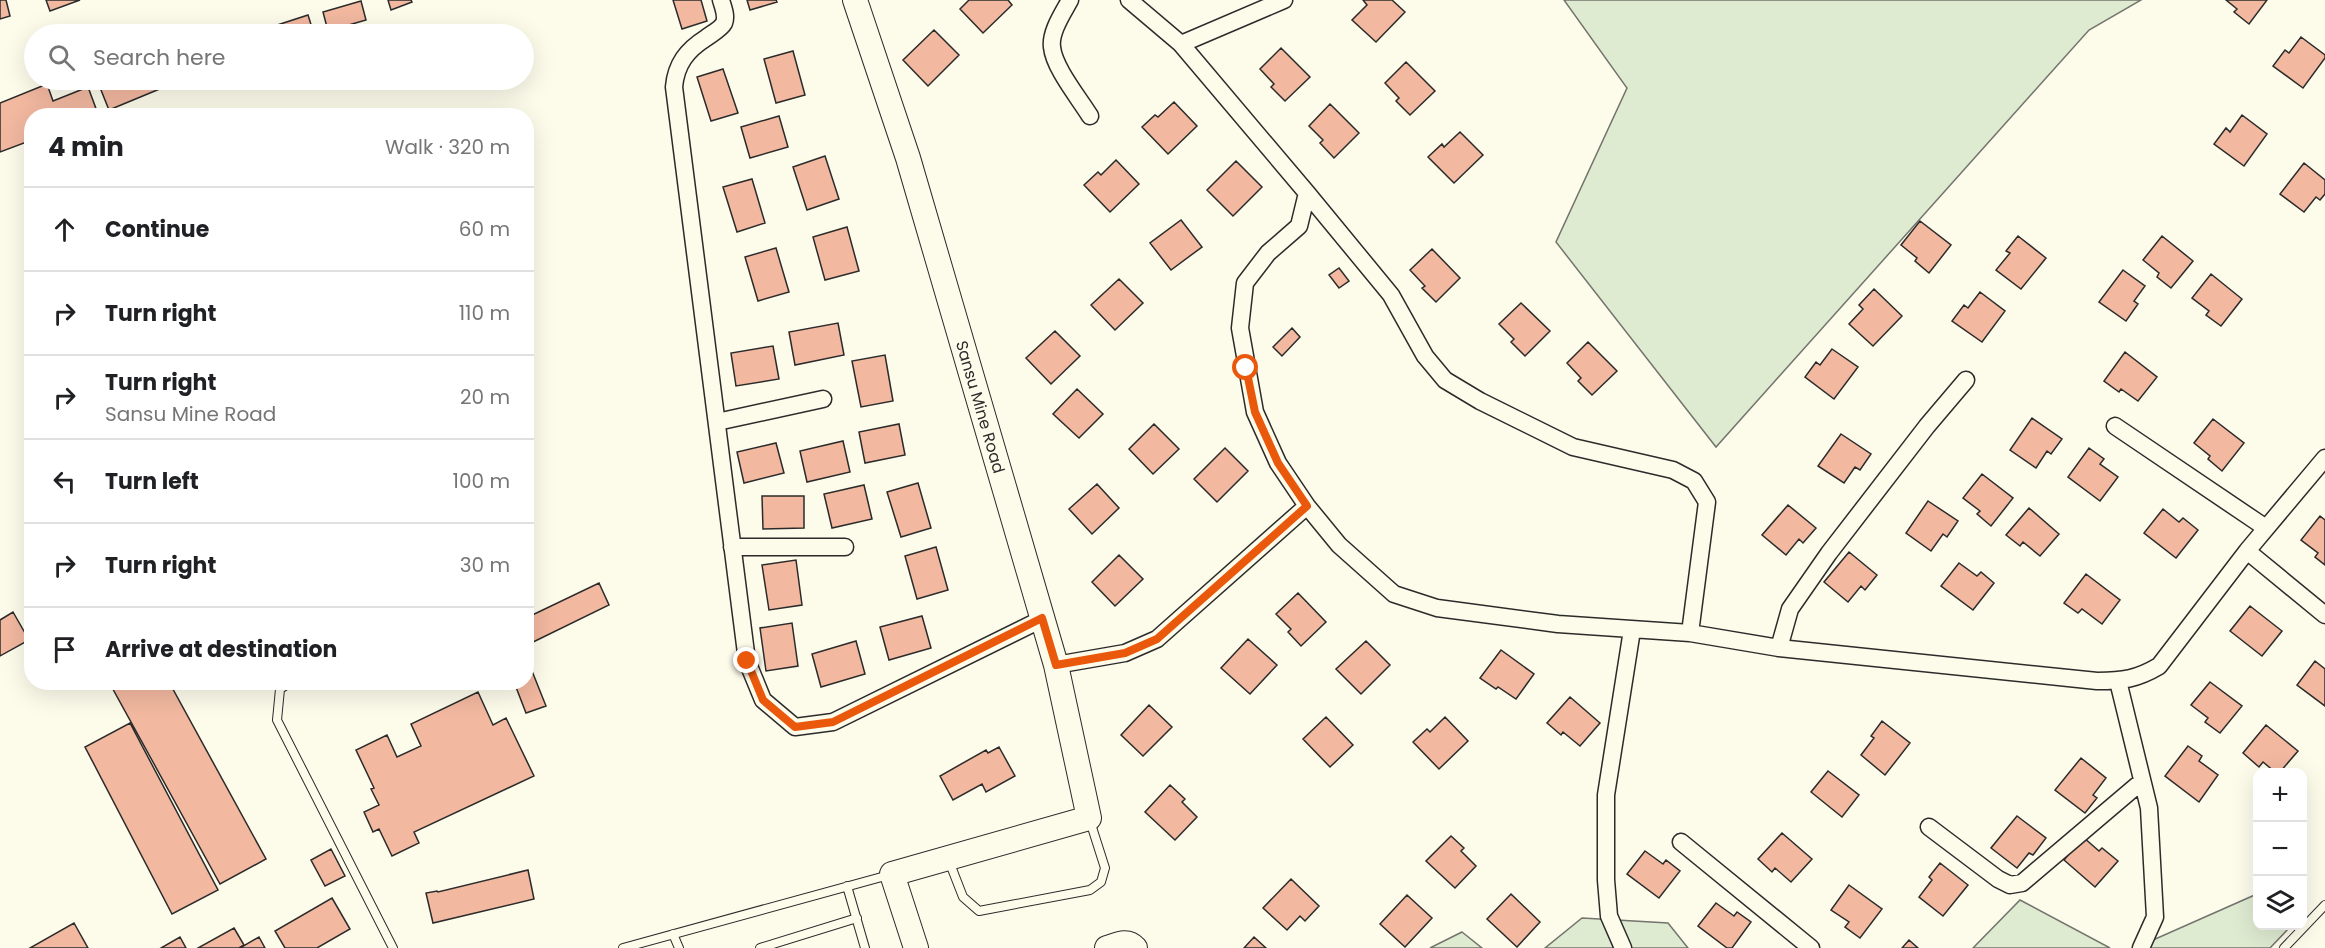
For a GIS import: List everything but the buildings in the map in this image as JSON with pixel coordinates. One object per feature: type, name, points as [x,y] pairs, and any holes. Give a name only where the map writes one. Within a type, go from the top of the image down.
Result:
[{"type":"street","points":[[721,0],[725,13],[724,23],[684,57],[675,71],[674,87],[747,661],[763,700],[795,727],[833,722],[1042,618]]},
{"type":"street","name":"Sansu Mine Road","points":[[855,0],[908,158],[1056,665],[1089,818]]},
{"type":"street","points":[[1070,0],[1058,24],[1051,46],[1058,66],[1090,116]]},
{"type":"street","points":[[1129,0],[1181,44],[1307,193],[1391,295],[1425,356],[1445,380],[1480,401],[1573,447],[1673,470],[1694,482],[1707,502],[1689,633]]},
{"type":"street","points":[[1181,44],[1284,0]]},
{"type":"street","points":[[1307,193],[1299,226],[1268,253],[1245,283],[1240,328],[1255,412],[1278,463],[1307,506],[1339,545],[1394,594],[1437,608],[1558,624],[1689,633],[1779,648],[2097,681],[2118,681],[2140,677],[2159,666],[2247,551],[2325,458]]},
{"type":"street","points":[[1779,648],[1790,609],[1920,435],[1966,380]]},
{"type":"street","points":[[717,422],[823,399]]},
{"type":"street","points":[[2115,426],[2266,528]]},
{"type":"street","points":[[1056,665],[1125,653],[1157,639],[1307,506]]},
{"type":"street","points":[[732,547],[845,547]]},
{"type":"street","points":[[2247,551],[2325,615]]},
{"type":"street","points":[[1623,948],[1610,915],[1606,880],[1606,795],[1632,630]]},
{"type":"street","points":[[2118,681],[2148,808],[2155,917],[2141,948]]},
{"type":"street","points":[[1929,827],[1998,879],[2010,885],[2022,884],[2141,782]]},
{"type":"street","points":[[916,948],[892,874],[1089,818]]},
{"type":"street","points":[[1681,842],[1810,948]]},
{"type":"street","points":[[1107,948],[1124,942],[1135,948]]},
{"type":"lane","points":[[280,690],[277,720],[393,948]]},
{"type":"lane","points":[[948,857],[963,897],[979,911],[1090,890],[1101,882],[1105,868],[1089,818]]},
{"type":"lane","points":[[622,948],[892,874]]},
{"type":"lane","points":[[847,886],[865,948]]},
{"type":"lane","points":[[2284,948],[2325,904]]},
{"type":"lane","points":[[760,948],[857,918]]},
{"type":"lane","points":[[673,934],[679,948]]},
{"type":"green space","points":[[1564,0],[2141,0],[2089,30],[1716,447],[1556,242],[1627,88]]},
{"type":"green space","points":[[2253,896],[2253,930],[2287,930],[2270,948],[2135,948]]},
{"type":"green space","points":[[2020,900],[2110,948],[1973,948]]},
{"type":"green space","points":[[1582,918],[1668,923],[1688,948],[1545,948]]},
{"type":"green space","points":[[1462,932],[1482,948],[1430,948]]},
{"type":"route","points":[[747,661],[763,700],[795,727],[833,722],[1042,618],[1056,665],[1125,653],[1157,639],[1307,506],[1278,463],[1255,412],[1246,368]]}]
